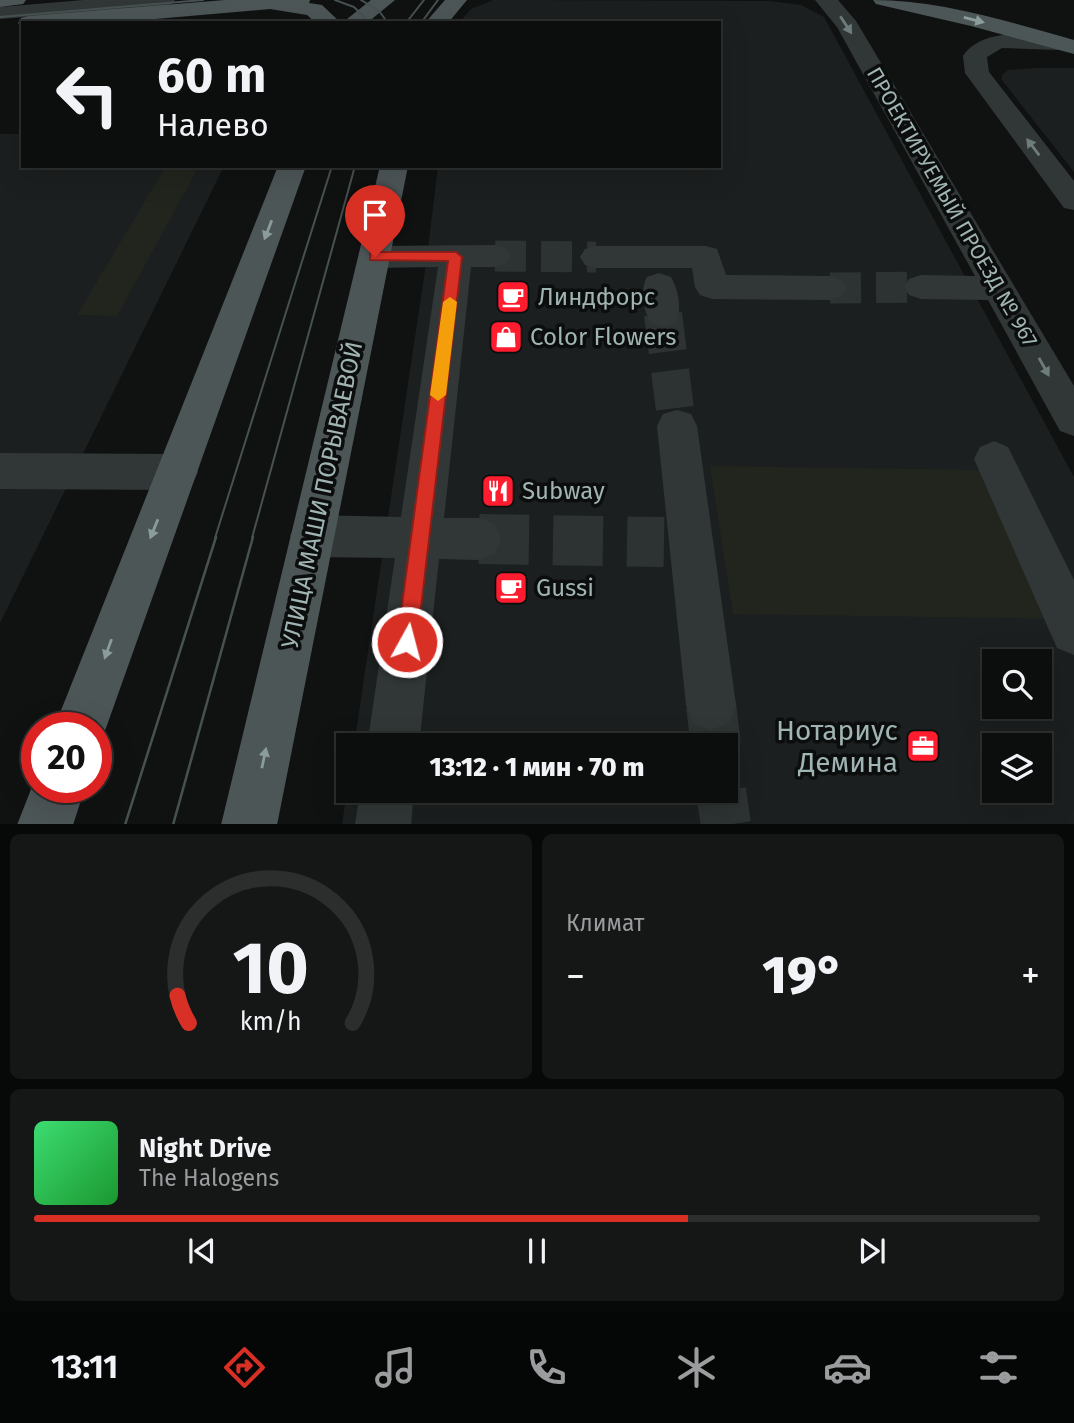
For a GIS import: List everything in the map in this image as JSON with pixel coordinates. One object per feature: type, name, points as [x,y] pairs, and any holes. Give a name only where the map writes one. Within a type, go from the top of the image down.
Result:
[{"type":"main road","points":[[0,1],[16,0]]},
{"type":"main road","points":[[53,21],[300,0]]},
{"type":"main road","points":[[356,21],[385,0]]},
{"type":"main road","points":[[438,21],[457,0]]},
{"type":"main road","points":[[883,0],[1066,45]]},
{"type":"main road","points":[[267,3],[307,8],[323,15],[328,21]]},
{"type":"main road","points":[[0,25],[21,23]]},
{"type":"main road","points":[[86,712],[291,168]]},
{"type":"main road","name":"УЛИЦА МАШИ ПОРЫВАЕВОЙ","points":[[249,824],[394,168]]},
{"type":"main road","points":[[45,824],[53,803]]},
{"type":"street","points":[[0,13],[165,0]]},
{"type":"street","name":"ПРОЕКТИРУЕМЫЙ ПРОЕЗД № 967","points":[[825,0],[834,7],[848,26],[1074,420]]},
{"type":"street","points":[[1066,45],[994,42],[982,47],[975,56],[977,73],[1074,201]]},
{"type":"street","points":[[375,257],[475,257],[420,538],[395,733]]},
{"type":"street","points":[[596,257],[706,257],[712,287],[830,288]]},
{"type":"street","points":[[921,287],[1000,288]]},
{"type":"street","points":[[677,426],[678,542],[711,705]]},
{"type":"street","points":[[994,459],[1074,631]]},
{"type":"street","points":[[0,471],[177,472]]},
{"type":"street","points":[[312,536],[479,539]]},
{"type":"street","points":[[383,824],[386,803]]},
{"type":"shaded area","points":[[493,0],[769,1],[801,5],[824,17],[1074,477],[1074,824],[342,824],[345,803],[738,803],[738,733],[356,733],[427,257],[438,168],[721,168],[721,21],[461,21],[471,9]]},
{"type":"shaded area","points":[[1074,68],[1074,172],[1002,80],[1002,75],[1008,70]]},
{"type":"shaded area","points":[[21,131],[21,168],[223,168],[0,623],[0,134],[18,134]]},
{"type":"shaded area","points":[[165,168],[198,168],[117,316],[77,315]]},
{"type":"shaded area","points":[[710,466],[992,470],[1059,619],[733,614]]},
{"type":"tunnel","points":[[495,256],[596,257]]},
{"type":"tunnel","points":[[830,288],[921,287]]},
{"type":"tunnel","points":[[663,314],[677,426]]},
{"type":"tunnel","points":[[479,539],[664,542]]},
{"type":"tunnel","points":[[711,705],[714,733]]},
{"type":"tunnel","points":[[723,803],[726,824]]},
{"type":"tram line","points":[[0,17],[203,0]]},
{"type":"tram line","points":[[335,0],[354,7],[368,21]]},
{"type":"tram line","points":[[361,0],[379,11],[386,21]]},
{"type":"tram line","points":[[408,21],[424,0]]},
{"type":"tram line","points":[[422,21],[438,0]]},
{"type":"tram line","points":[[215,538],[331,168]]},
{"type":"tram line","points":[[252,538],[354,168]]},
{"type":"tram line","points":[[125,824],[216,537]]},
{"type":"tram line","points":[[173,824],[253,537]]},
{"type":"slow traffic","points":[[438,395],[450,302]]},
{"type":"place","name":"Линдфорс","points":[[513,297]]},
{"type":"place","name":"Color Flowers","points":[[506,337]]},
{"type":"place","name":"Subway","points":[[498,491]]},
{"type":"place","name":"Gussi","points":[[511,588]]},
{"type":"place","name":"Нотариус Демина","points":[[923,746]]},
{"type":"route","points":[[375,257],[456,257],[407,642]]}]
